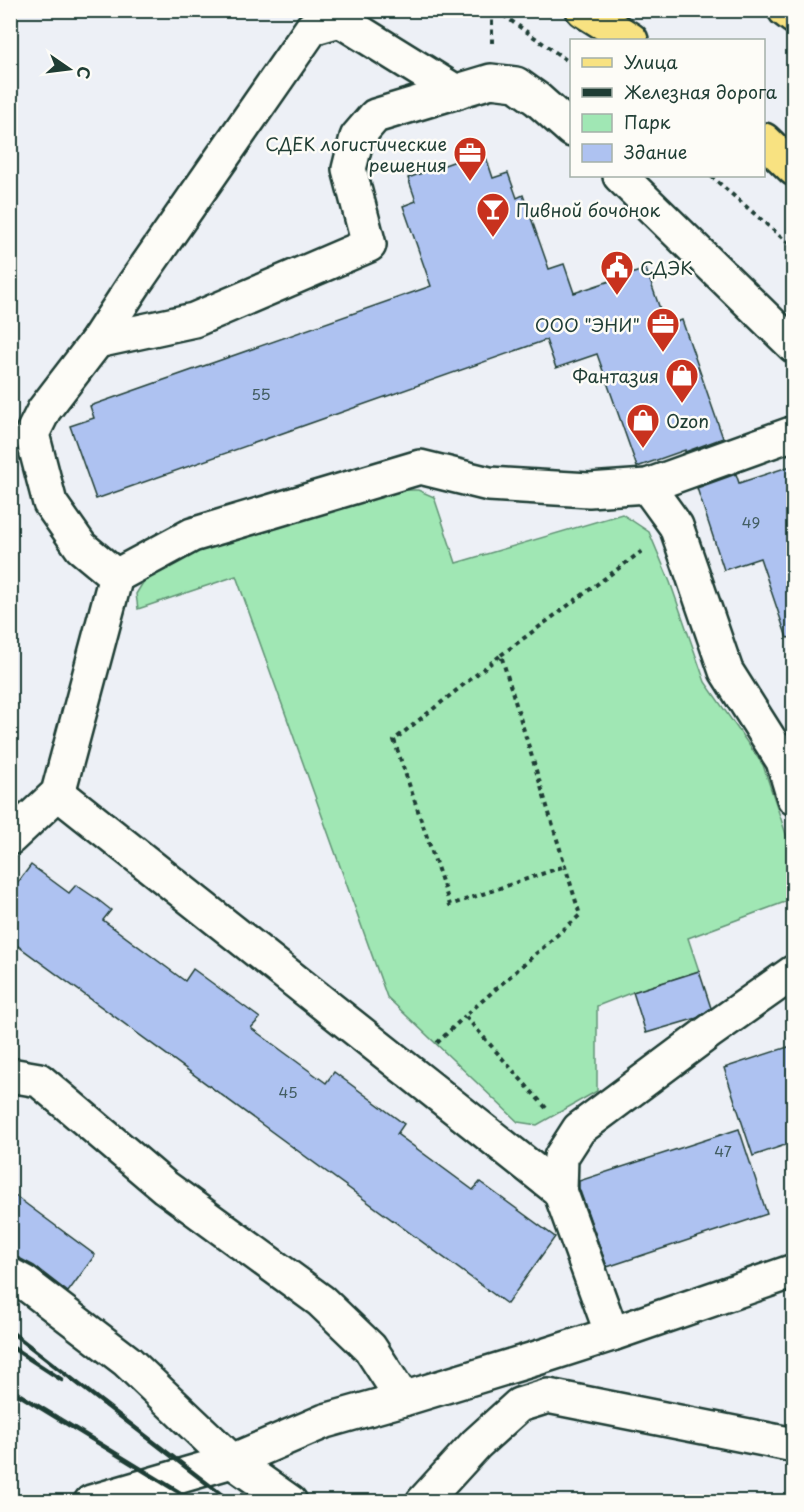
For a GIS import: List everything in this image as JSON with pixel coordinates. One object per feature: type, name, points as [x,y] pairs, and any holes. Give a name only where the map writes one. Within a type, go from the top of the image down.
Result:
[{"type":"main road","points":[[583,10],[629,39]]},
{"type":"main road","points":[[785,10],[794,17]]},
{"type":"main road","points":[[765,141],[794,169]]},
{"type":"street","points":[[116,576],[81,547],[50,503],[32,434],[44,410],[97,341],[312,28],[340,20],[456,92]]},
{"type":"street","points":[[97,341],[194,320],[369,245],[349,169],[357,137],[375,116],[491,81],[516,84],[570,128]]},
{"type":"street","points":[[621,177],[794,346]]},
{"type":"street","points":[[10,838],[58,793],[116,576],[192,535],[420,467],[489,484],[589,489],[647,486],[794,433]]},
{"type":"street","points":[[647,486],[676,526],[726,672],[783,761],[794,798]]},
{"type":"street","points":[[58,793],[560,1191]]},
{"type":"street","points":[[612,1334],[560,1191],[561,1157],[579,1129],[794,972]]},
{"type":"street","points":[[10,1075],[39,1080],[165,1187],[321,1301],[370,1348],[403,1399]]},
{"type":"street","points":[[91,1502],[232,1461],[325,1421],[612,1334],[794,1271]]},
{"type":"street","points":[[10,1275],[25,1283],[127,1361],[232,1461],[290,1502]]},
{"type":"street","points":[[423,1502],[476,1444],[519,1405],[548,1396],[794,1444]]},
{"type":"path","points":[[496,10],[570,63]]},
{"type":"path","points":[[712,177],[794,248]]},
{"type":"path","points":[[565,866],[450,905],[394,740],[501,655],[676,526]]},
{"type":"path","points":[[501,655],[580,915],[465,1016],[573,1140]]},
{"type":"green space","points":[[396,490],[418,490],[434,497],[456,563],[622,514],[649,532],[670,582],[705,682],[763,765],[793,855],[793,899],[688,938],[699,971],[597,1006],[597,1091],[537,1125],[518,1122],[387,997],[236,576],[138,609],[136,594],[150,571],[181,554]]},
{"type":"building","points":[[484,151],[493,178],[508,173],[517,198],[523,195],[549,269],[564,264],[574,293],[646,269],[666,326],[682,320],[723,438],[637,467],[597,354],[556,368],[546,340],[96,499],[70,426],[94,418],[90,406],[431,286],[403,206],[416,201],[408,178]]},
{"type":"building","points":[[794,465],[794,637],[787,638],[760,558],[724,570],[697,488],[736,474],[739,483]]},
{"type":"building","points":[[31,865],[69,893],[76,885],[97,899],[111,910],[103,920],[185,981],[193,969],[260,1018],[251,1028],[326,1083],[334,1072],[404,1124],[397,1134],[473,1190],[480,1182],[555,1237],[507,1304],[10,940],[10,893]]},
{"type":"building","points":[[699,971],[711,1008],[697,1018],[646,1033],[633,992]]},
{"type":"building","points":[[794,1045],[794,1142],[753,1156],[724,1068]]},
{"type":"building","points":[[739,1129],[767,1214],[607,1267],[579,1188],[579,1181]]},
{"type":"building","points":[[10,1192],[95,1255],[68,1292],[34,1266],[10,1256]]},
{"type":"railway","points":[[10,1331],[231,1502]]},
{"type":"railway","points":[[10,1346],[62,1380]]},
{"type":"railway","points":[[10,1389],[195,1502]]},
{"type":"place","name":"СДЕК логистические решения","points":[[470,182]]},
{"type":"place","name":"Пивной бочонок","points":[[493,238]]},
{"type":"place","name":"СДЭК","points":[[617,296]]},
{"type":"place","name":"ООО \"ЭНИ\"","points":[[663,353]]},
{"type":"place","name":"Фантазия","points":[[682,404]]},
{"type":"place","name":"Ozon","points":[[643,449]]}]
